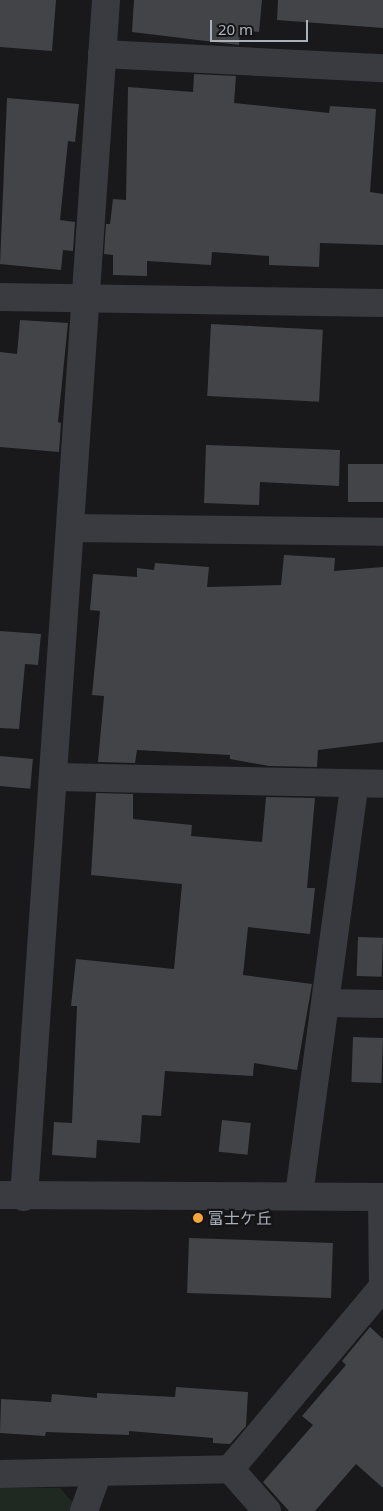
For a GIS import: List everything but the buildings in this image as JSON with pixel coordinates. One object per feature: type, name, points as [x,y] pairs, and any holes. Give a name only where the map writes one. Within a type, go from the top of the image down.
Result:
[{"type":"street","points":[[0,1474],[230,1469],[383,1288],[382,1197],[299,1195],[12,1196],[55,777],[84,300],[106,0]]},
{"type":"street","points":[[102,54],[383,68]]},
{"type":"street","points":[[0,297],[84,300],[383,303]]},
{"type":"street","points":[[71,528],[383,532]]},
{"type":"street","points":[[55,777],[354,786],[383,784]]},
{"type":"street","points":[[299,1195],[327,1003],[354,786]]},
{"type":"street","points":[[327,1003],[383,1004]]},
{"type":"street","points":[[230,1469],[267,1511]]},
{"type":"street","points":[[84,1511],[98,1472]]},
{"type":"shaded area","points":[[0,1488],[60,1488],[75,1505],[73,1511],[0,1511]]},
{"type":"place","name":"富士ケ丘","points":[[198,1218]]}]
